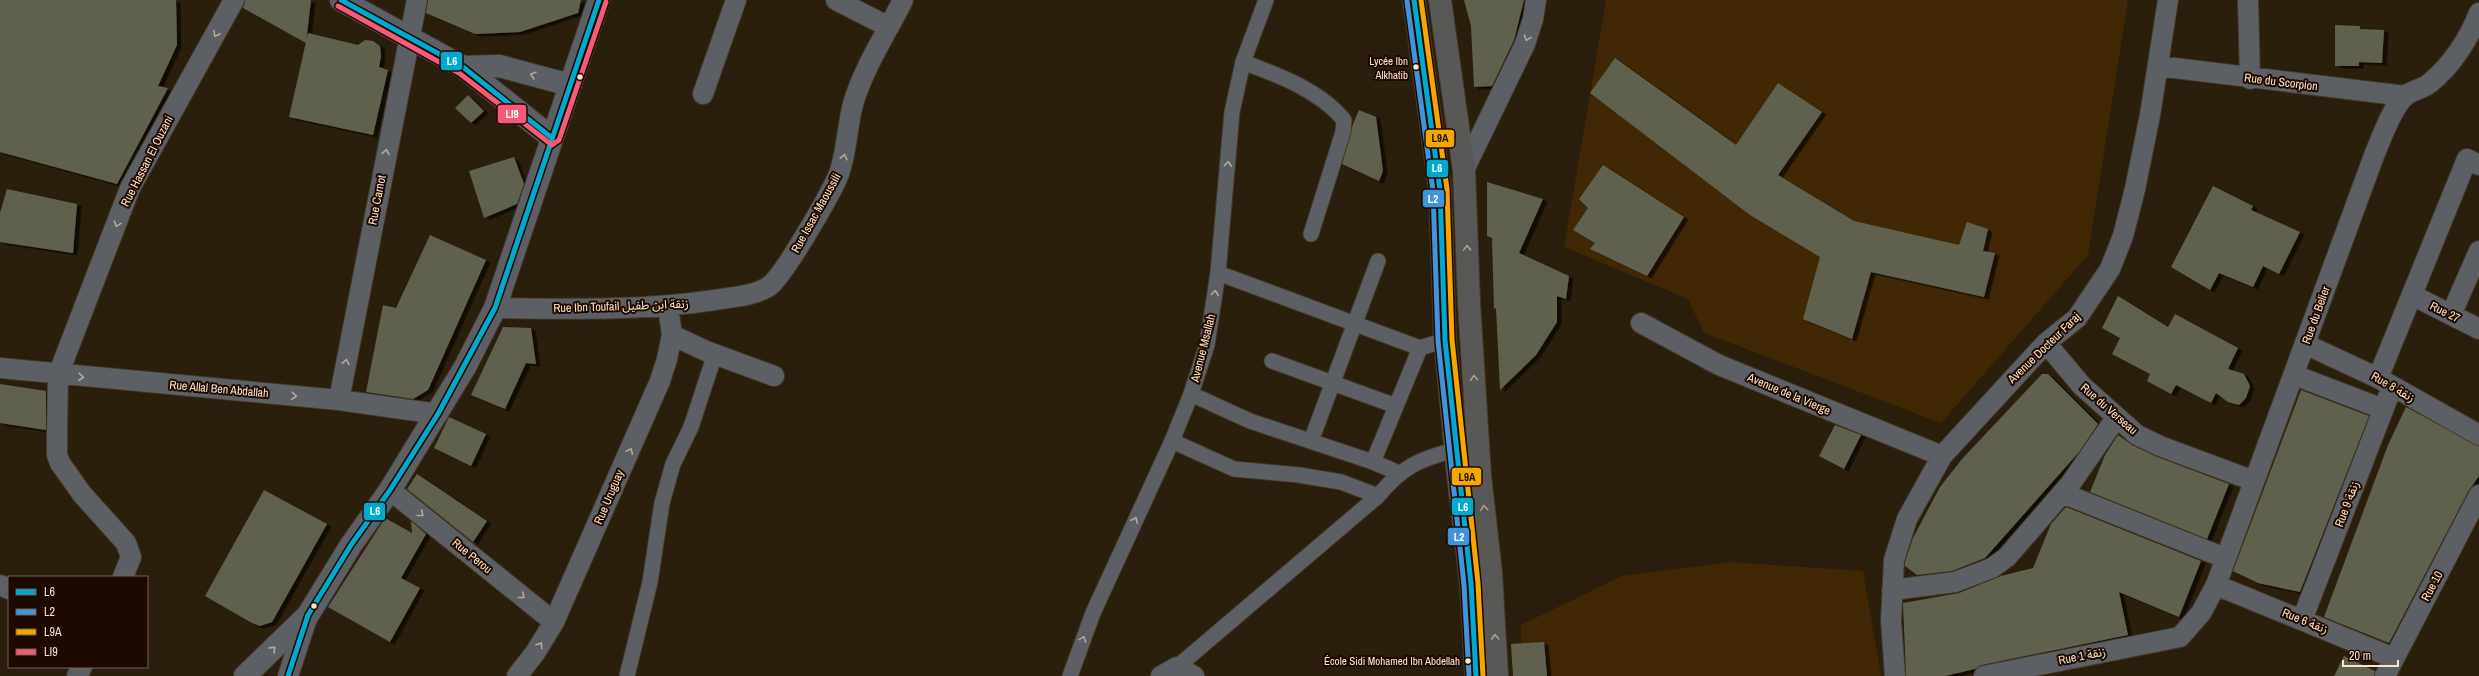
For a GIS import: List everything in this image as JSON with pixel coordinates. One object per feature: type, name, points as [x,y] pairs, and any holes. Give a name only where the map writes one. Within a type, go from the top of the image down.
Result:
[{"type":"main road","points":[[1414,0],[1440,190],[1446,340],[1455,450],[1471,584],[1476,676]]},
{"type":"main road","points":[[1440,0],[1464,170],[1470,327],[1480,476],[1491,573],[1497,676]]},
{"type":"street","name":"Rue Hassan El Ouzani","points":[[58,375],[130,188],[234,0]]},
{"type":"street","points":[[341,0],[463,67],[552,138]]},
{"type":"street","name":"Rue Carnot","points":[[339,400],[408,38],[417,0]]},
{"type":"street","points":[[288,676],[308,615],[351,545],[390,490],[438,414],[465,367],[494,308],[599,0]]},
{"type":"street","points":[[703,94],[736,0]]},
{"type":"street","points":[[836,0],[889,27]]},
{"type":"street","name":"Rue Issac Maoussili","points":[[769,286],[787,264],[838,177],[844,161],[854,103],[862,82],[903,0]]},
{"type":"street","name":"Avenue Msallah","points":[[1070,676],[1097,604],[1172,441],[1191,394],[1208,338],[1218,273],[1232,112],[1243,62],[1266,0]]},
{"type":"street","points":[[1464,170],[1525,44],[1533,19],[1536,0]]},
{"type":"street","name":"Avenue Docteur Faraj","points":[[1895,676],[1891,621],[1894,560],[1907,520],[1942,456],[2046,343],[2077,318],[2110,269],[2123,236],[2136,182],[2158,66],[2168,0]]},
{"type":"street","points":[[2248,0],[2250,79]]},
{"type":"street","points":[[2405,96],[2429,84],[2443,70],[2470,33],[2479,13]]},
{"type":"street","points":[[1243,62],[1292,82],[1327,104],[1344,120],[1341,138],[1311,234]]},
{"type":"street","points":[[463,67],[499,66],[570,86]]},
{"type":"street","name":"Rue du Scorpion","points":[[2158,66],[2250,79],[2405,96]]},
{"type":"street","name":"Rue du Belier","points":[[2180,637],[2201,613],[2216,585],[2375,153],[2390,119],[2405,96]]},
{"type":"street","name":"Rue 9 زنقة","points":[[2302,620],[2383,409],[2385,382],[2412,296],[2467,159],[2479,165]]},
{"type":"street","points":[[2451,315],[2479,251]]},
{"type":"street","points":[[1310,441],[1378,262]]},
{"type":"street","points":[[1218,273],[1420,348],[1446,340]]},
{"type":"street","name":"Rue Ibn Toufail زنقة ابن طفيل","points":[[494,308],[576,309],[668,306],[737,296],[769,286]]},
{"type":"street","name":"Rue 27","points":[[2412,296],[2479,329]]},
{"type":"street","name":"Rue Uruguay","points":[[517,676],[536,653],[554,622],[649,408],[667,359],[672,335],[668,306]]},
{"type":"street","name":"Avenue de la Vierge","points":[[1642,323],[1719,365],[1942,456]]},
{"type":"street","points":[[672,335],[715,354],[774,376]]},
{"type":"street","name":"Rue du Verseau","points":[[2046,343],[2082,386],[2116,418],[2137,435],[2160,446],[2254,481]]},
{"type":"street","name":"Rue 8 زنقة","points":[[2305,344],[2385,382],[2479,435]]},
{"type":"street","points":[[1373,462],[1420,348]]},
{"type":"street","points":[[627,676],[650,582],[662,503],[673,464],[691,426],[715,354]]},
{"type":"street","points":[[1272,361],[1396,406]]},
{"type":"street","name":"Rue Allal Ben Abdallah","points":[[0,368],[58,375],[339,400],[438,414]]},
{"type":"street","points":[[58,375],[57,432],[60,463],[82,494],[126,543],[131,557],[123,576]]},
{"type":"street","points":[[2294,375],[2383,409]]},
{"type":"street","points":[[1191,394],[1250,421],[1373,462],[1399,473]]},
{"type":"street","points":[[1892,590],[1956,582],[1992,568],[2007,557],[2084,466],[2116,418]]},
{"type":"street","points":[[1172,441],[1234,469],[1299,475],[1341,482],[1378,496]]},
{"type":"street","points":[[1178,673],[1378,496],[1399,473],[1426,457],[1455,450]]},
{"type":"street","name":"Rue Perou","points":[[390,490],[554,622]]},
{"type":"street","points":[[2062,493],[2225,558]]},
{"type":"street","name":"Rue 10","points":[[2385,676],[2479,495]]},
{"type":"street","name":"Rue 6 زنقة","points":[[2216,585],[2394,658]]},
{"type":"street","points":[[245,676],[308,615]]},
{"type":"street","name":"Rue 1 زنقة","points":[[1989,675],[2180,637]]},
{"type":"shaded area","points":[[1606,0],[2128,0],[2088,255],[1941,423],[1704,333],[1688,299],[1564,247]]},
{"type":"shaded area","points":[[1730,562],[1863,571],[1881,676],[1521,676],[1521,625],[1622,576]]},
{"type":"building","points":[[0,0],[176,0],[177,45],[158,86],[168,88],[117,184],[0,152]]},
{"type":"building","points":[[245,0],[311,0],[306,43],[243,8]]},
{"type":"building","points":[[428,0],[581,0],[578,13],[520,32],[475,34],[426,13]]},
{"type":"building","points":[[1464,0],[1524,0],[1514,40],[1492,86],[1474,87],[1471,26]]},
{"type":"building","points":[[2335,25],[2360,26],[2360,29],[2384,30],[2382,63],[2359,62],[2359,66],[2335,66]]},
{"type":"building","points":[[308,33],[358,45],[365,40],[373,41],[380,46],[381,56],[379,67],[388,70],[373,135],[289,117]]},
{"type":"building","points":[[1615,58],[1736,145],[1778,83],[1822,112],[1778,175],[1854,221],[1959,245],[1967,222],[1988,229],[1983,251],[1995,253],[1984,297],[1871,272],[1852,339],[1803,319],[1820,257],[1750,215],[1590,93]]},
{"type":"building","points":[[468,95],[484,111],[471,123],[455,108]]},
{"type":"building","points":[[1359,110],[1376,117],[1383,171],[1379,181],[1342,164],[1353,124]]},
{"type":"building","points":[[514,157],[524,184],[517,204],[484,218],[469,171]]},
{"type":"building","points":[[1603,165],[1684,217],[1647,276],[1590,249],[1595,243],[1573,230],[1588,208],[1579,199]]},
{"type":"building","points":[[1487,182],[1543,199],[1519,253],[1569,276],[1566,299],[1557,296],[1557,322],[1536,355],[1500,390],[1496,308],[1494,309],[1492,238],[1487,236]]},
{"type":"building","points":[[2213,186],[2253,206],[2251,210],[2300,232],[2279,274],[2263,266],[2253,287],[2219,273],[2210,290],[2171,267]]},
{"type":"building","points":[[7,189],[77,204],[73,253],[0,242],[0,213]]},
{"type":"building","points":[[430,235],[486,260],[428,390],[413,399],[366,392],[383,305],[396,308]]},
{"type":"building","points":[[2118,296],[2168,327],[2175,314],[2238,348],[2228,369],[2244,374],[2250,386],[2246,398],[2239,405],[2228,402],[2216,393],[2211,403],[2176,385],[2171,394],[2147,381],[2150,374],[2112,354],[2120,338],[2102,328]]},
{"type":"building","points":[[503,327],[531,328],[536,364],[526,363],[505,409],[471,395]]},
{"type":"building","points":[[2042,374],[2048,374],[2098,424],[2079,452],[1985,558],[1952,571],[1917,575],[1905,566],[1905,562],[1913,538],[1940,487],[1962,459]]},
{"type":"building","points":[[0,384],[46,391],[46,430],[0,423]]},
{"type":"building","points":[[2301,390],[2369,416],[2300,592],[2258,583],[2233,571]]},
{"type":"building","points":[[2406,407],[2479,446],[2479,476],[2469,490],[2389,643],[2324,617],[2388,445]]},
{"type":"building","points":[[449,417],[486,434],[471,466],[434,448]]},
{"type":"building","points":[[1835,425],[1861,435],[1844,469],[1819,456]]},
{"type":"building","points":[[2118,435],[2132,445],[2155,456],[2229,484],[2207,539],[2090,492],[2105,455]]},
{"type":"building","points":[[417,474],[487,521],[473,542],[407,489]]},
{"type":"building","points":[[264,490],[327,524],[272,622],[260,626],[205,596]]},
{"type":"building","points":[[2066,507],[2201,561],[2179,617],[2119,592],[2128,635],[1982,665],[1975,669],[1945,676],[1906,676],[1903,603],[1959,593],[2001,576],[2033,568],[2051,524]]},
{"type":"building","points":[[385,518],[412,533],[411,521],[426,534],[401,578],[420,588],[390,642],[328,607]]},
{"type":"building","points":[[1544,642],[1547,676],[1513,676],[1511,644]]},
{"type":"building","points":[[2344,656],[2375,671],[2374,676],[2334,676]]},
{"type":"transit line","name":"L6","points":[[341,0],[463,67],[552,138]]},
{"type":"transit line","name":"L6","points":[[288,676],[308,615],[351,545],[390,490],[438,414],[495,308],[599,0]]},
{"type":"transit line","name":"L6","points":[[1414,0],[1440,190],[1445,340],[1471,584],[1476,676]]},
{"type":"transit line","name":"L9A","points":[[1421,0],[1447,189],[1452,340],[1478,583],[1483,676]]},
{"type":"transit line","name":"L2","points":[[1407,1],[1433,191],[1438,341],[1464,585],[1469,676]]},
{"type":"transit line","name":"LI9","points":[[338,6],[459,73],[552,145],[559,140],[606,2]]},
{"type":"place","name":"Lycée Ibn Alkhatib","points":[[1416,67]]},
{"type":"place","name":"École Sidi Mohamed Ibn Abdellah","points":[[1468,661]]}]
